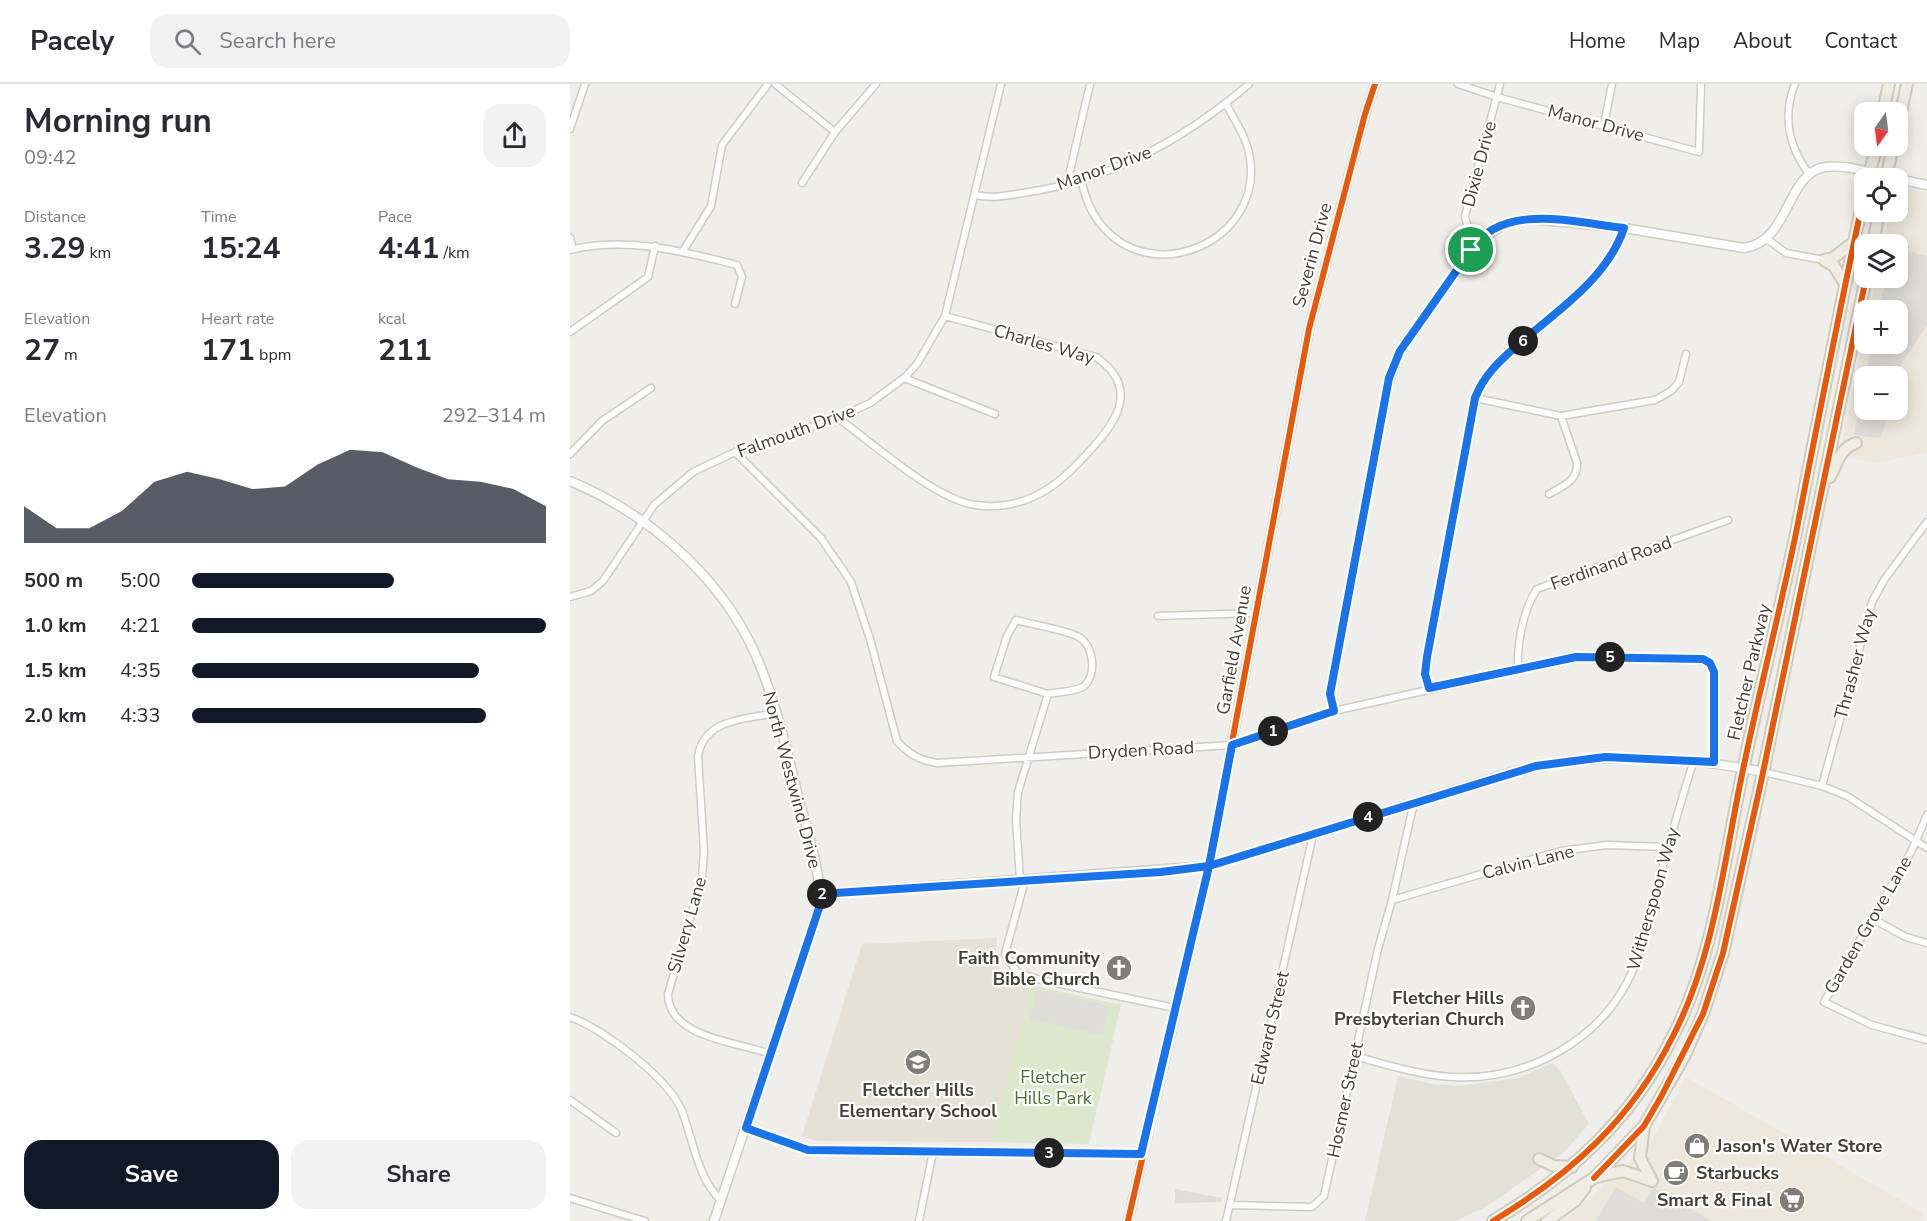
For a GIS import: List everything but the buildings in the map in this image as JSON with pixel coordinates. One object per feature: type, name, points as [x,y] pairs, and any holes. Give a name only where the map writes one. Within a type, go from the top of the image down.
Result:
[{"type":"main road","points":[[1885,102],[1889,84]]},
{"type":"main road","points":[[1903,102],[1907,84]]},
{"type":"main road","points":[[1824,260],[1833,258],[1854,242]]},
{"type":"main road","name":"Fletcher Parkway","points":[[1493,1221],[1572,1167],[1638,1096],[1672,1039],[1694,991],[1708,943],[1743,768],[1796,535],[1854,242]]},
{"type":"main road","points":[[1824,260],[1834,266],[1845,284]]},
{"type":"main road","name":"Fletcher Parkway","points":[[1527,1221],[1594,1178],[1644,1126],[1684,1056],[1703,1014],[1723,953],[1764,772],[1864,288]]},
{"type":"main road","points":[[1822,493],[1840,455],[1849,445],[1856,442]]},
{"type":"main road","points":[[1547,1221],[1575,1201],[1594,1178],[1623,1172],[1652,1181],[1640,1158],[1644,1126]]},
{"type":"main road","points":[[1539,1159],[1554,1166],[1572,1167]]},
{"type":"street","points":[[570,129],[585,84]]},
{"type":"street","points":[[683,251],[711,206],[718,159],[726,138],[768,84]]},
{"type":"street","points":[[775,84],[835,132]]},
{"type":"street","points":[[802,183],[835,132],[876,84]]},
{"type":"street","name":"Falmouth Drive","points":[[570,597],[591,591],[603,581],[654,505],[693,472],[735,453],[838,418],[870,403],[904,378],[917,364],[945,316],[1001,84]]},
{"type":"street","points":[[1067,184],[1090,84]]},
{"type":"street","name":"Manor Drive","points":[[975,195],[991,198],[1067,184],[1131,162],[1158,149],[1226,104],[1250,84]]},
{"type":"street","name":"Severin Drive","points":[[1288,435],[1309,329],[1375,84]]},
{"type":"street","name":"Manor Drive","points":[[1458,84],[1497,97],[1699,152],[1701,84]]},
{"type":"street","name":"Dixie Drive","points":[[1476,243],[1468,229],[1465,216],[1500,84]]},
{"type":"street","points":[[1604,125],[1612,84]]},
{"type":"street","points":[[1795,84],[1789,104],[1789,130],[1798,157],[1809,174]]},
{"type":"street","points":[[1081,180],[1088,203],[1097,220],[1125,244],[1152,254],[1171,255],[1207,244],[1222,234],[1239,214],[1251,177],[1246,142],[1226,104]]},
{"type":"street","points":[[1334,711],[1330,694],[1387,386],[1400,351],[1476,243],[1505,224],[1526,219],[1624,228],[1737,248],[1756,245],[1767,239],[1809,174],[1829,167],[1854,173]]},
{"type":"street","points":[[1908,181],[1927,185]]},
{"type":"street","points":[[1429,688],[1425,674],[1427,657],[1475,398],[1496,364],[1593,279],[1610,261],[1624,228]]},
{"type":"street","points":[[570,238],[571,249],[606,243],[655,246],[737,265],[742,277],[735,304]]},
{"type":"street","points":[[1767,239],[1786,253],[1824,260]]},
{"type":"street","points":[[570,332],[648,277],[655,246]]},
{"type":"street","name":"Charles Way","points":[[838,418],[936,491],[960,501],[991,506],[1021,502],[1048,490],[1064,478],[1113,425],[1120,406],[1119,386],[1108,366],[1096,357],[945,316]]},
{"type":"street","points":[[1475,398],[1561,416],[1661,398],[1679,382],[1686,354]]},
{"type":"street","points":[[904,378],[995,414]]},
{"type":"street","points":[[570,454],[602,421],[651,388]]},
{"type":"street","points":[[1549,494],[1570,482],[1577,470],[1577,463],[1561,416]]},
{"type":"street","name":"Garfield Avenue","points":[[1128,1221],[1174,1008],[1209,866],[1288,435]]},
{"type":"street","name":"Dryden Road","points":[[735,453],[821,538],[850,582],[870,639],[897,741],[920,759],[937,763],[1232,745],[1334,711],[1429,688],[1576,657],[1610,657],[1703,659],[1710,663],[1714,672],[1714,762]]},
{"type":"street","name":"North Westwind Drive","points":[[570,482],[594,491],[642,520],[697,568],[735,617],[762,670],[777,713],[819,879],[819,908],[768,1053],[746,1128],[714,1221]]},
{"type":"street","name":"Ferdinand Road","points":[[1518,668],[1518,655],[1529,602],[1537,589],[1728,520]]},
{"type":"street","name":"Thrasher Way","points":[[1822,786],[1872,602],[1884,580],[1927,522]]},
{"type":"street","points":[[1158,616],[1256,613]]},
{"type":"street","points":[[1016,620],[1079,637],[1089,646],[1091,677],[1082,688],[1048,694],[994,676],[1006,636],[1016,620]]},
{"type":"street","points":[[1048,694],[1017,801],[1023,880],[1005,954],[1017,972],[1037,979],[1174,1008]]},
{"type":"street","name":"Silvery Lane","points":[[768,1053],[684,1026],[673,1013],[668,994],[702,877],[704,852],[698,756],[701,745],[711,730],[723,724],[777,713]]},
{"type":"street","points":[[820,894],[1209,866],[1519,770],[1553,762],[1605,757],[1714,762],[1822,786],[1847,796],[1927,848]]},
{"type":"street","name":"Witherspoon Way","points":[[1355,1056],[1428,1075],[1478,1077],[1531,1066],[1568,1047],[1606,1013],[1628,981],[1642,947],[1694,760]]},
{"type":"street","name":"Hosmer Street","points":[[1230,1206],[1312,1207],[1324,1196],[1378,949],[1392,900],[1414,802]]},
{"type":"street","name":"Garden Grove Lane","points":[[1927,815],[1916,841],[1824,1002],[1872,1025],[1927,1040]]},
{"type":"street","name":"Edward Street","points":[[1226,1221],[1313,835]]},
{"type":"street","name":"Calvin Lane","points":[[1392,900],[1561,851],[1607,845],[1668,847]]},
{"type":"street","points":[[1871,918],[1906,937],[1927,943]]},
{"type":"street","points":[[570,1017],[604,1033],[631,1054],[674,1096],[682,1112],[708,1186],[721,1200]]},
{"type":"street","points":[[570,1100],[616,1133]]},
{"type":"street","points":[[746,1128],[808,1150],[1141,1154]]},
{"type":"street","points":[[919,1221],[933,1152]]},
{"type":"street","points":[[570,1198],[645,1221]]},
{"type":"shaded area","points":[[1908,189],[1927,193],[1927,452],[1877,463],[1846,458],[1842,444],[1854,385],[1854,420],[1908,420],[1908,366],[1858,366],[1860,354],[1908,354],[1908,300],[1872,300],[1874,288],[1908,288],[1908,234],[1885,234],[1888,222],[1908,222]]},
{"type":"shaded area","points":[[1908,251],[1927,256],[1927,325],[1908,354],[1908,300],[1881,300],[1884,288],[1908,288]]},
{"type":"shaded area","points":[[1870,354],[1908,354],[1900,366],[1867,366]]},
{"type":"shaded area","points":[[1857,420],[1886,420],[1881,438],[1854,435]]},
{"type":"shaded area","name":"Fletcher Hills Elementary School","points":[[997,938],[996,953],[1001,972],[1012,982],[1030,989],[991,1142],[816,1141],[802,1136],[862,944]]},
{"type":"shaded area","points":[[1037,989],[1109,1006],[1102,1035],[1030,1019]]},
{"type":"shaded area","points":[[1553,1063],[1560,1070],[1589,1124],[1563,1153],[1484,1208],[1455,1221],[1365,1221],[1398,1076],[1432,1084],[1459,1086],[1518,1078]]},
{"type":"shaded area","points":[[1686,1077],[1923,1213],[1920,1221],[1564,1221],[1651,1142]]},
{"type":"shaded area","points":[[1616,1187],[1644,1203],[1653,1187],[1712,1221],[1596,1221]]},
{"type":"shaded area","points":[[1175,1189],[1222,1198],[1221,1202],[1175,1203]]},
{"type":"green space","name":"Fletcher Hills Park","points":[[1035,986],[1121,1005],[1089,1144],[991,1142],[1030,989]]},
{"type":"cycle path","points":[[1128,1221],[1209,866],[1309,329],[1365,114],[1375,84]]},
{"type":"cycle path","points":[[1493,1221],[1573,1164],[1618,1120],[1656,1067],[1687,1006],[1699,973],[1717,904],[1744,765],[1790,562],[1858,222]]},
{"type":"cycle path","points":[[1594,1178],[1644,1126],[1662,1095],[1703,1014],[1723,953],[1864,288]]},
{"type":"place","name":"Faith Community Bible Church","points":[[1119,968]]},
{"type":"place","name":"Fletcher Hills Presbyterian Church","points":[[1523,1008]]},
{"type":"place","name":"Fletcher Hills Elementary School","points":[[918,1062]]},
{"type":"place","name":"Jason's Water Store","points":[[1697,1146]]},
{"type":"place","name":"Starbucks","points":[[1676,1173]]},
{"type":"place","name":"Smart & Final","points":[[1792,1200]]},
{"type":"route","points":[[1471,250],[1393,363],[1330,694],[1334,711],[1232,745],[1209,866],[1161,872],[995,880],[820,894],[819,908],[768,1053],[746,1128],[808,1150],[1141,1154],[1209,866],[1519,770],[1553,762],[1605,757],[1714,762],[1714,672],[1712,665],[1703,659],[1576,657],[1429,688],[1425,674],[1427,657],[1475,398],[1479,387],[1496,364],[1593,279],[1610,261],[1620,243],[1624,228],[1533,219],[1519,220],[1498,227],[1476,243],[1471,250]]}]
